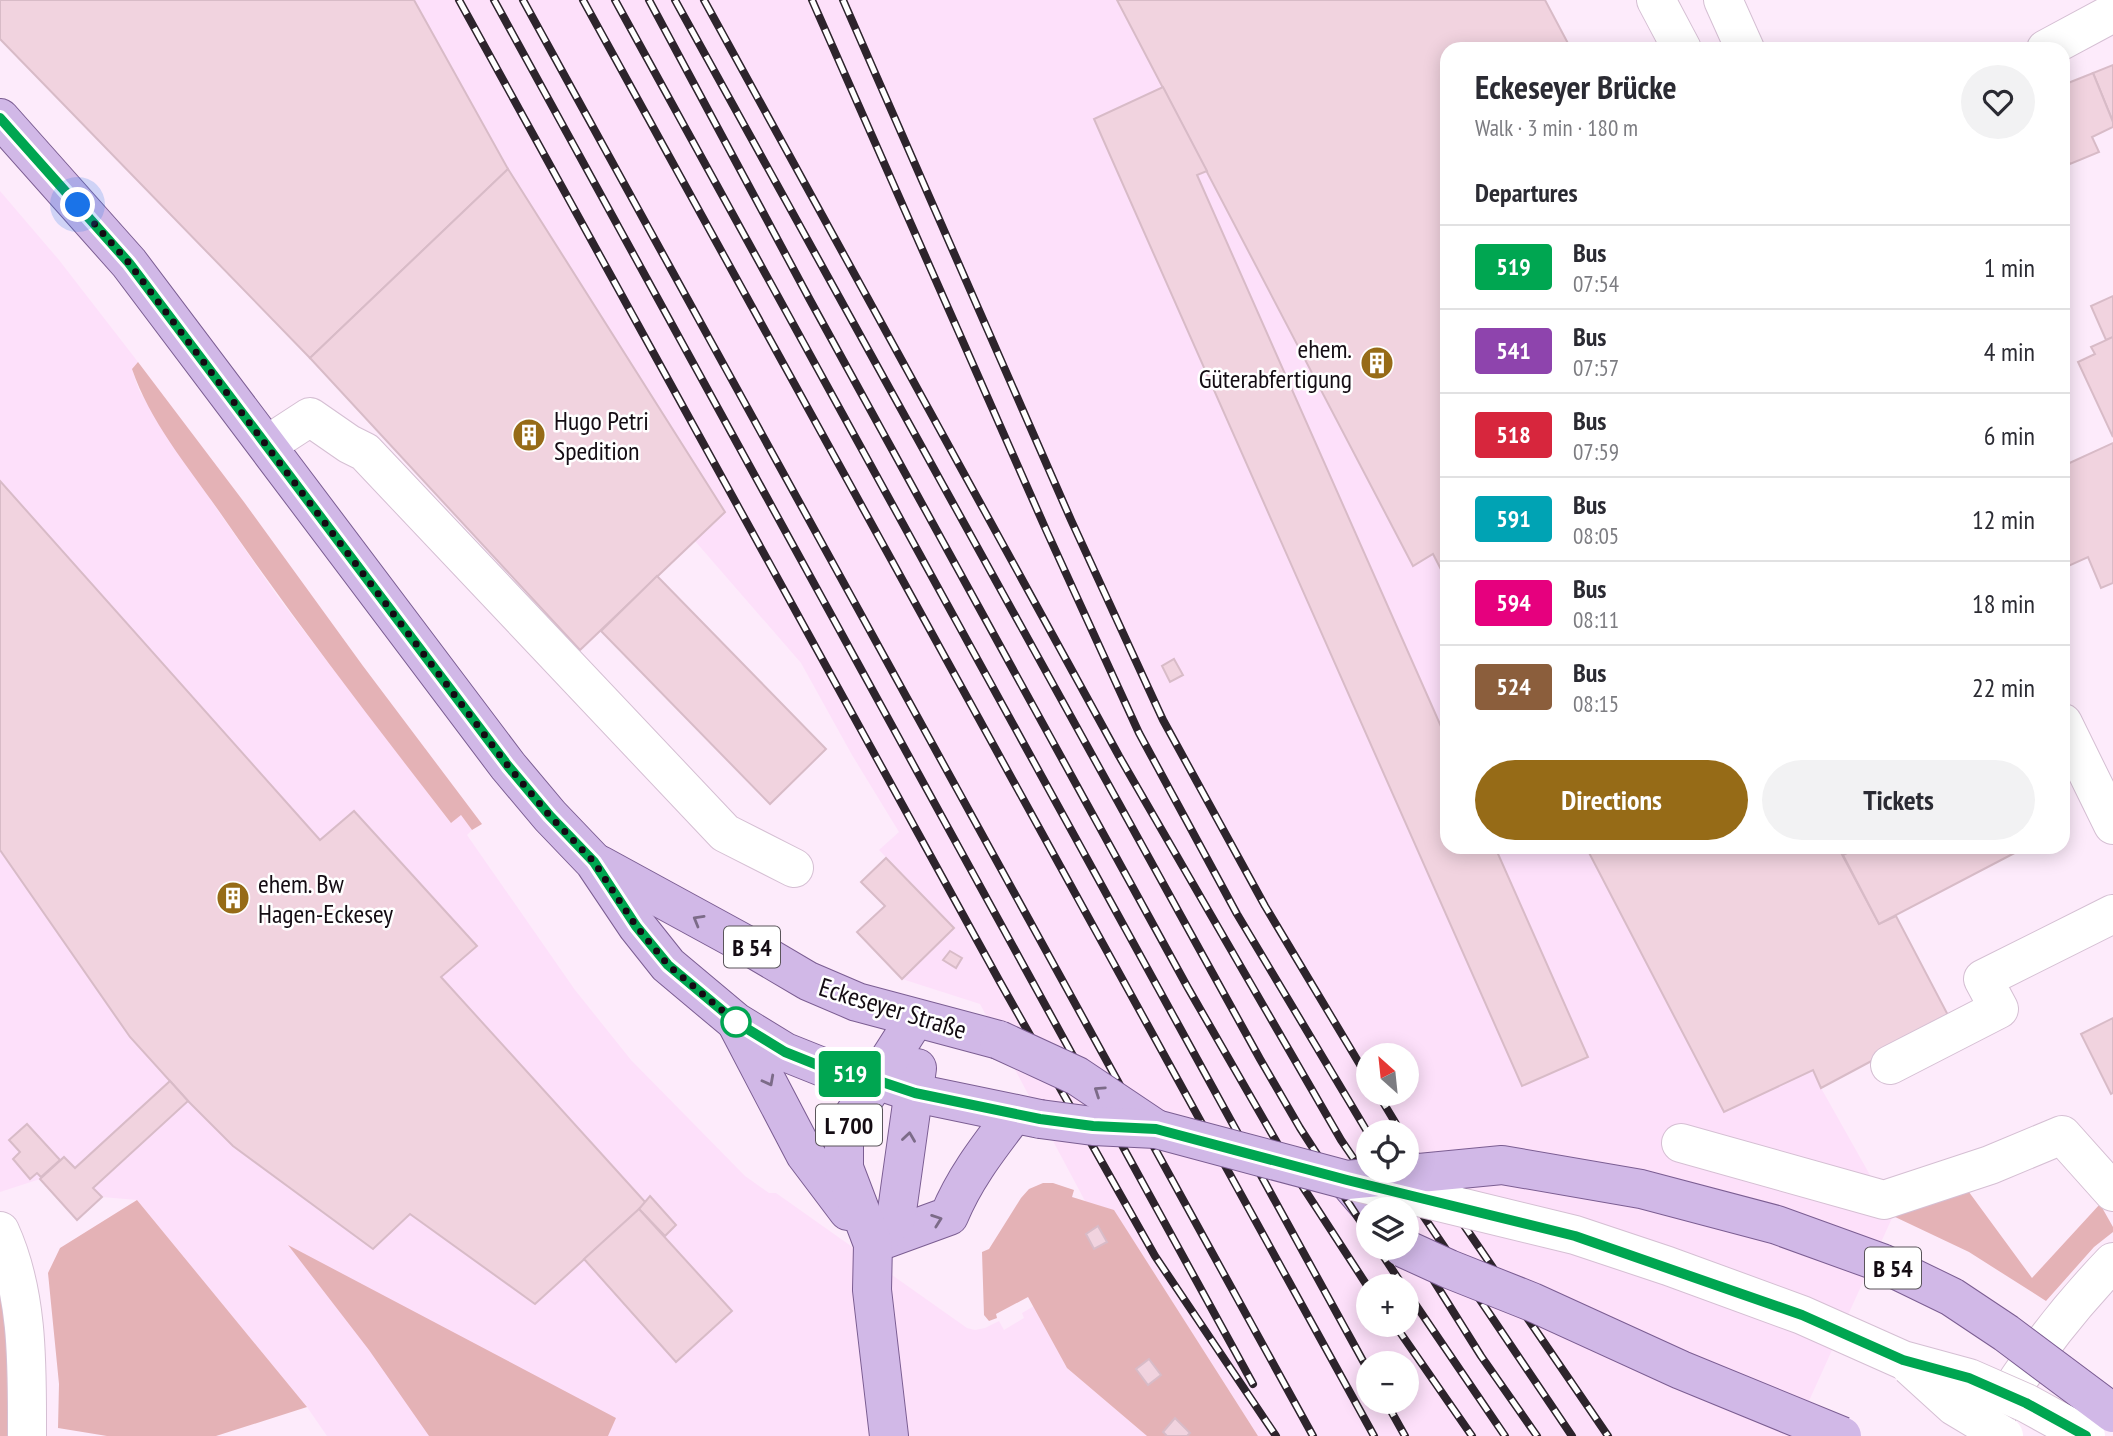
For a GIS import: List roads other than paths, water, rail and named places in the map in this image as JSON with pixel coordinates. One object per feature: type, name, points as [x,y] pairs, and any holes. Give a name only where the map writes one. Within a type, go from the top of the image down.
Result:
[{"type":"main road","name":"Eckeseyer Straße","points":[[0,117],[129,263],[508,766],[594,862],[636,926],[668,965],[736,1022],[785,1052],[825,1068],[915,1093],[1027,1117],[1093,1126],[1156,1129],[1347,1180]]},
{"type":"main road","name":"Eckeseyer Straße","points":[[594,862],[808,981],[857,1002],[999,1040],[1077,1076],[1156,1129]]},
{"type":"main road","name":"L 700","points":[[889,1436],[872,1290],[873,1244],[844,1168],[844,1136],[855,1113],[915,1019]]},
{"type":"main road","points":[[915,1019],[915,1093]]},
{"type":"main road","points":[[736,1022],[805,1154],[873,1244],[949,1216],[970,1173],[1027,1117]]},
{"type":"main road","name":"L 700","points":[[873,1244],[896,1218],[915,1093]]},
{"type":"main road","name":"B 54","points":[[1347,1180],[1502,1165],[1641,1189],[1776,1225],[1882,1263],[1952,1297],[2006,1333],[2113,1413]]},
{"type":"main road","points":[[1347,1180],[1362,1197]]},
{"type":"main road","points":[[1419,1255],[1532,1302],[1682,1370],[1842,1436]]},
{"type":"street","points":[[1656,0],[1678,42]]},
{"type":"street","points":[[1723,0],[1742,42]]},
{"type":"street","points":[[2059,42],[2113,13]]},
{"type":"street","points":[[267,445],[310,417],[365,452],[725,833],[794,868]]},
{"type":"street","points":[[2070,737],[2113,825]]},
{"type":"street","points":[[1891,1065],[1999,1009],[1983,979],[2113,914]]},
{"type":"street","points":[[1681,1143],[1884,1200],[1990,1164],[2062,1135],[2113,1192]]},
{"type":"street","name":"Eckeseyer Straße","points":[[1347,1180],[1575,1236],[1802,1315],[1903,1360],[1969,1378],[2026,1403],[2086,1436]]},
{"type":"street","points":[[0,1231],[11,1255],[26,1335],[27,1436]]},
{"type":"street","points":[[1984,1436],[2006,1398],[2062,1322],[2113,1262]]},
{"type":"street","name":"Eckeseyer Straße","points":[[1903,1360],[1954,1406],[2004,1436]]},
{"type":"railway","points":[[459,0],[1000,982],[1155,1256],[1276,1436]]},
{"type":"railway","points":[[494,0],[1253,1384]]},
{"type":"railway","points":[[523,0],[1313,1436]]},
{"type":"railway","points":[[583,0],[1374,1436]]},
{"type":"railway","points":[[615,0],[1358,1351]]},
{"type":"railway","points":[[649,0],[810,300],[1188,988],[1299,1181],[1360,1274]]},
{"type":"railway","points":[[675,0],[1260,1059],[1300,1128],[1356,1214]]},
{"type":"railway","points":[[704,0],[1119,756],[1341,1140],[1380,1197]]},
{"type":"railway","points":[[812,0],[1047,532],[1139,733],[1237,914],[1360,1120]]},
{"type":"railway","points":[[843,0],[1071,520],[1163,720],[1265,906],[1356,1058]]},
{"type":"railway","points":[[1385,1106],[1394,1120]]},
{"type":"railway","points":[[1419,1160],[1608,1436]]},
{"type":"railway","points":[[1401,1183],[1572,1436]]},
{"type":"railway","points":[[1419,1257],[1481,1356],[1537,1436]]},
{"type":"railway","points":[[1386,1260],[1395,1274]]},
{"type":"railway","points":[[1419,1310],[1505,1436]]},
{"type":"railway","points":[[1403,1337],[1472,1436]]},
{"type":"railway","points":[[1393,1414],[1405,1436]]},
{"type":"place","name":"ehem. Güterabfertigung","points":[[1377,363]]},
{"type":"place","name":"Hugo Petri Spedition","points":[[529,435]]},
{"type":"place","name":"ehem. Bw Hagen-Eckesey","points":[[233,898]]}]
